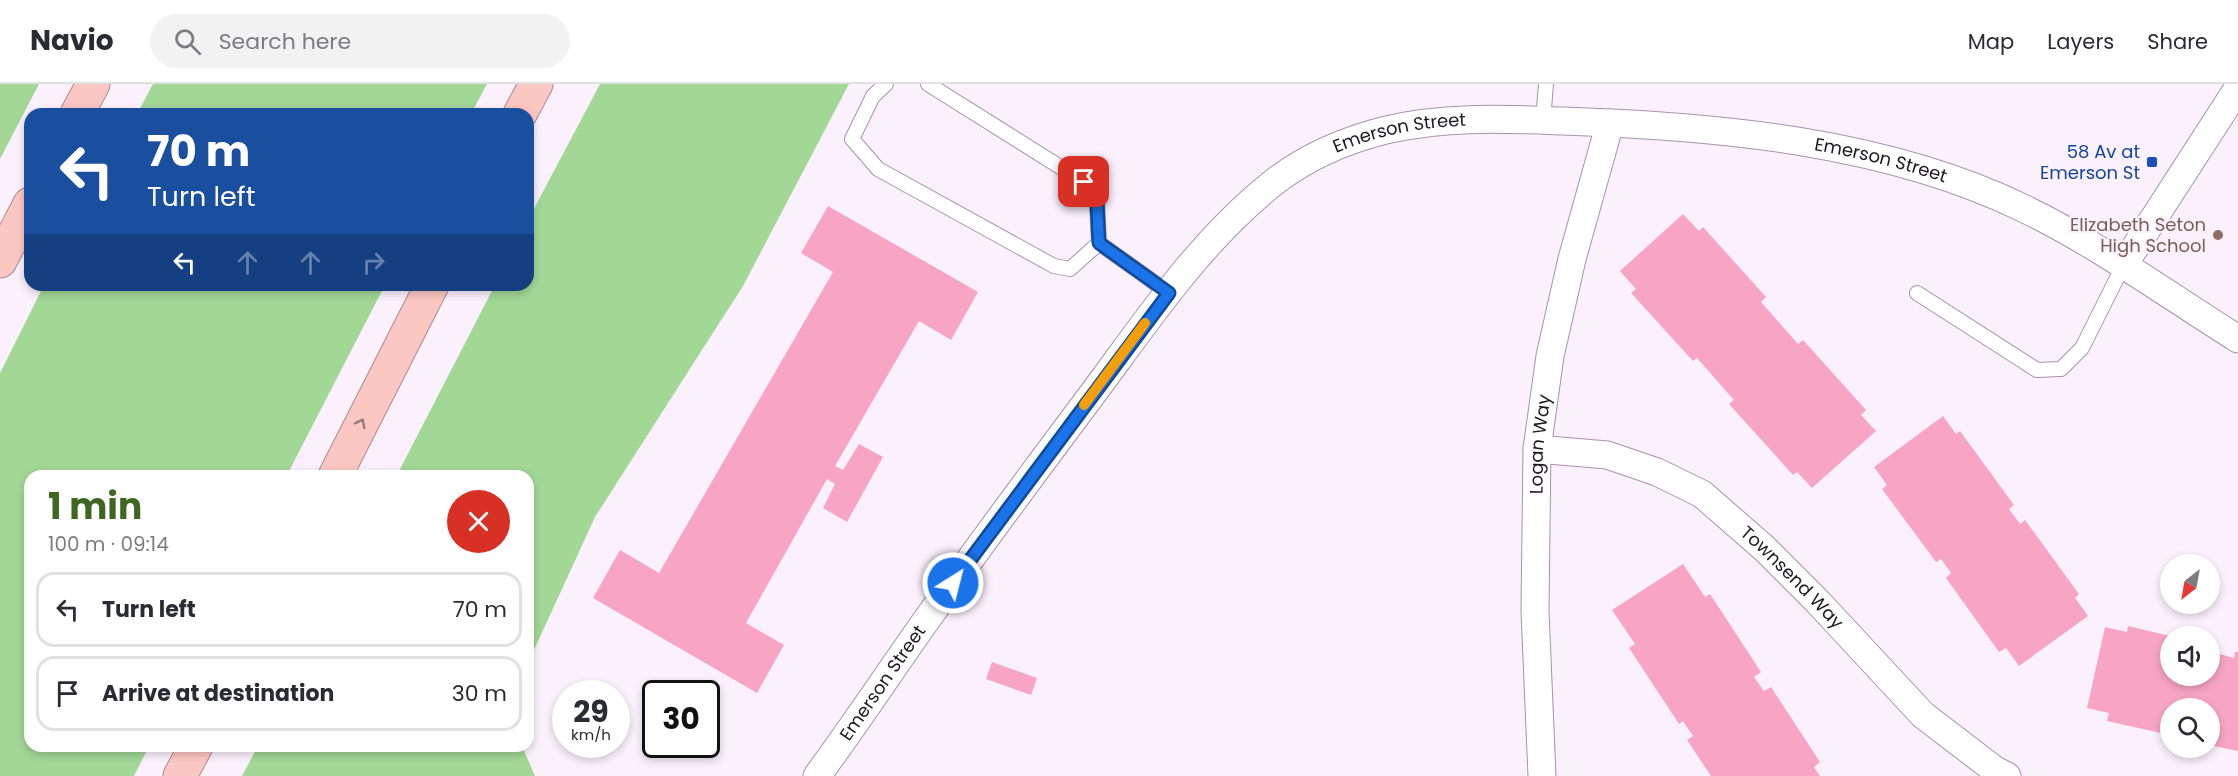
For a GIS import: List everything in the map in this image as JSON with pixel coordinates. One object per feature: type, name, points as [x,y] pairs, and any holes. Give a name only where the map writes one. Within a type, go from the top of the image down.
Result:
[{"type":"highway","points":[[80,108],[93,84]]},
{"type":"highway","points":[[523,108],[536,84]]},
{"type":"highway","points":[[0,261],[24,215]]},
{"type":"highway","points":[[337,470],[429,291]]},
{"type":"highway","points":[[180,776],[193,752]]},
{"type":"street","points":[[2123,266],[2238,88]]},
{"type":"street","name":"Emerson Street","points":[[817,776],[927,619],[1199,255],[1244,207],[1277,179],[1332,146],[1387,130],[1442,121],[1543,121],[1610,123],[1733,133],[1837,148],[1935,174],[2024,208],[2123,266],[2238,339]]},
{"type":"street","name":"Logan Way","points":[[1542,776],[1536,622],[1537,449],[1552,345],[1572,259],[1610,123]]},
{"type":"street","name":"Townsend Way","points":[[1537,449],[1607,455],[1657,472],[1702,494],[1764,549],[1818,602],[1923,715],[1995,770],[2007,776]]},
{"type":"lane","points":[[886,84],[873,96],[852,139],[878,169],[1054,266],[1070,269],[1099,243]]},
{"type":"lane","points":[[928,84],[1084,182],[1097,202],[1099,243]]},
{"type":"lane","points":[[1543,121],[1546,84]]},
{"type":"lane","points":[[1099,243],[1169,293]]},
{"type":"lane","points":[[1917,293],[2037,370],[2061,369],[2082,348],[2123,266]]},
{"type":"green space","points":[[0,84],[39,84],[27,108],[24,108],[24,113],[0,159]]},
{"type":"green space","points":[[153,84],[487,84],[474,108],[140,108]]},
{"type":"green space","points":[[600,84],[849,84],[743,286],[595,517],[534,650],[534,470],[400,470],[492,291],[534,291],[534,209]]},
{"type":"green space","points":[[41,291],[382,291],[290,470],[24,470],[24,752],[146,752],[134,776],[0,776],[0,373]]},
{"type":"green space","points":[[255,752],[525,752],[535,776],[242,776]]},
{"type":"building","points":[[828,206],[978,292],[951,340],[919,321],[835,466],[843,470],[859,444],[883,457],[847,522],[823,508],[835,484],[827,479],[746,623],[784,645],[757,693],[593,598],[620,550],[659,573],[833,272],[801,253]]},
{"type":"building","points":[[1683,214],[1699,231],[1703,227],[1766,297],[1761,302],[1798,344],[1803,340],[1866,410],[1861,415],[1876,431],[1812,488],[1797,472],[1793,475],[1729,404],[1734,400],[1697,358],[1693,361],[1631,293],[1636,289],[1620,271]]},
{"type":"building","points":[[1943,416],[1956,434],[1960,431],[2014,505],[2009,509],[2020,524],[2025,520],[2079,594],[2075,598],[2088,616],[2019,666],[2006,648],[1999,652],[1946,578],[1951,573],[1941,559],[1936,562],[1882,489],[1887,485],[1874,467]]},
{"type":"building","points":[[1683,564],[1705,597],[1710,594],[1761,672],[1754,677],[1764,691],[1771,687],[1820,762],[1814,767],[1820,776],[1711,776],[1687,740],[1693,736],[1683,721],[1679,724],[1629,648],[1635,644],[1612,610]]},
{"type":"building","points":[[2128,626],[2160,634],[2160,686],[2220,686],[2220,654],[2234,658],[2235,652],[2238,652],[2238,751],[2220,747],[2220,698],[2160,698],[2160,733],[2107,721],[2109,713],[2087,708],[2105,627],[2127,632]]},
{"type":"building","points":[[992,662],[1037,678],[1031,695],[986,679]]},
{"type":"slow traffic","points":[[1084,405],[1145,323]]},
{"type":"place","name":"58 Av at Emerson St","points":[[2152,162]]},
{"type":"place","name":"Elizabeth Seton High School","points":[[2218,235]]},
{"type":"route","points":[[953,583],[1169,293],[1099,243],[1097,202],[1084,182]]}]
